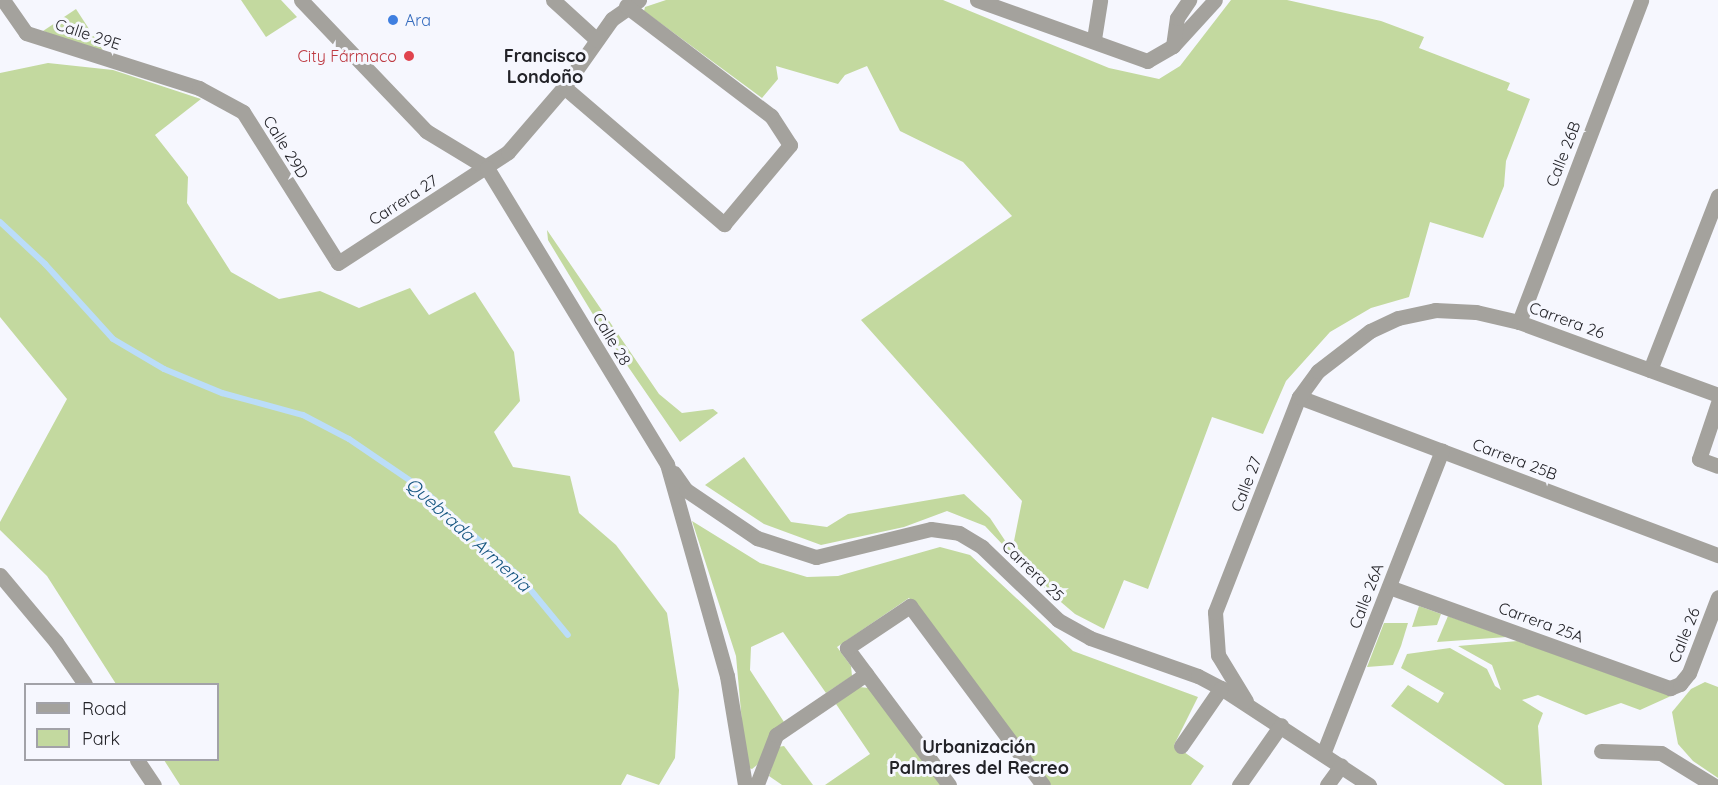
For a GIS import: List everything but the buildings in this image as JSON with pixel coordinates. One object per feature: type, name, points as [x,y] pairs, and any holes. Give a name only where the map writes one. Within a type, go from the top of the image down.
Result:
[{"type":"street","name":"Calle 29E","points":[[3,0],[26,33],[178,82]]},
{"type":"street","name":"Calle 28","points":[[301,0],[426,132],[487,168],[667,464],[727,676],[752,784]]},
{"type":"street","points":[[553,0],[597,40]]},
{"type":"street","points":[[977,0],[1016,6],[1148,61],[1173,46],[1215,0]]},
{"type":"street","points":[[1094,39],[1100,0]]},
{"type":"street","points":[[1173,46],[1177,18],[1189,0]]},
{"type":"street","name":"Calle 26B","points":[[1519,322],[1641,0]]},
{"type":"street","name":"Carrera 27","points":[[338,263],[487,168],[527,134],[597,40],[632,3]]},
{"type":"street","points":[[564,87],[724,224],[790,146],[771,116],[632,3]]},
{"type":"street","name":"Calle 29D","points":[[178,82],[223,98],[243,112],[338,263]]},
{"type":"street","points":[[1650,370],[1718,196]]},
{"type":"street","name":"Carrera 26","points":[[1398,318],[1435,309],[1476,312],[1519,322],[1718,395]]},
{"type":"street","name":"Calle 27","points":[[1248,703],[1218,655],[1215,612],[1299,397],[1318,370],[1341,349],[1398,318]]},
{"type":"street","name":"Carrera 25B","points":[[1299,397],[1718,555]]},
{"type":"street","points":[[1718,402],[1698,459],[1718,465]]},
{"type":"street","name":"Calle 26A","points":[[1323,754],[1442,451]]},
{"type":"street","name":"Carrera 25","points":[[667,464],[686,490],[756,538],[816,557],[931,529],[959,533],[982,547],[1058,620],[1090,638],[1198,676],[1221,688],[1248,703],[1369,785]]},
{"type":"street","points":[[0,575],[56,642],[84,683]]},
{"type":"street","name":"Carrera 25A","points":[[1389,587],[1670,688],[1680,684]]},
{"type":"street","name":"Calle 26","points":[[1680,684],[1689,673],[1718,597]]},
{"type":"street","points":[[949,785],[847,648],[910,606],[1043,785]]},
{"type":"street","points":[[752,784],[776,735],[866,674]]},
{"type":"street","points":[[1181,746],[1221,688]]},
{"type":"street","points":[[1239,785],[1281,725]]},
{"type":"street","points":[[1601,751],[1661,753],[1713,785]]},
{"type":"street","points":[[137,761],[154,785]]},
{"type":"street","points":[[1327,785],[1341,765]]},
{"type":"green space","points":[[241,0],[281,0],[297,17],[266,37]]},
{"type":"green space","points":[[666,0],[943,0],[1109,68],[1159,79],[1180,66],[1231,0],[1287,0],[1381,21],[1424,37],[1419,48],[1510,83],[1507,90],[1530,99],[1506,161],[1504,186],[1483,238],[1430,222],[1409,297],[1371,308],[1330,332],[1286,381],[1263,434],[1212,417],[1148,589],[1124,580],[1104,629],[1075,614],[1041,585],[985,526],[947,511],[904,527],[821,545],[764,524],[705,485],[744,457],[791,522],[827,527],[848,514],[964,494],[990,518],[1012,551],[1022,501],[861,320],[1012,216],[963,162],[900,131],[867,66],[845,75],[838,84],[776,66],[778,79],[762,98],[644,11],[645,7]]},
{"type":"green space","points":[[76,9],[106,55],[43,31]]},
{"type":"green space","points":[[48,63],[113,70],[201,99],[155,135],[188,177],[187,203],[231,272],[279,299],[320,291],[359,308],[410,288],[429,315],[475,292],[514,352],[520,401],[494,432],[513,467],[570,476],[579,513],[616,545],[667,613],[679,690],[675,758],[659,785],[627,774],[621,785],[180,785],[165,761],[219,761],[219,683],[115,683],[47,576],[0,530],[0,522],[67,399],[0,317],[0,73]]},
{"type":"green space","points":[[547,230],[659,394],[682,413],[713,409],[718,413],[680,442],[600,326],[548,240]]},
{"type":"green space","points":[[692,521],[760,563],[807,577],[838,576],[940,547],[970,555],[1073,651],[1198,697],[1174,745],[1204,766],[1191,785],[1051,785],[909,598],[837,647],[851,666],[852,676],[826,693],[783,632],[751,647],[750,670],[784,722],[757,765],[752,769],[746,767],[736,656]]},
{"type":"green space","points":[[1419,606],[1441,614],[1437,625],[1412,627]]},
{"type":"green space","points":[[1448,616],[1507,637],[1437,642]]},
{"type":"green space","points":[[1384,623],[1408,623],[1401,646],[1393,665],[1367,667]]},
{"type":"green space","points":[[1518,641],[1671,696],[1640,710],[1621,703],[1586,715],[1538,695],[1522,700],[1543,713],[1538,726],[1542,785],[1505,785],[1391,706],[1408,685],[1438,703],[1444,693],[1401,668],[1407,654],[1450,648],[1487,669],[1495,686],[1501,690],[1492,665],[1458,646]]},
{"type":"green space","points":[[1705,682],[1718,687],[1718,778],[1693,761],[1678,744],[1672,712],[1691,689]]},
{"type":"green space","points":[[859,687],[869,688],[941,785],[825,785],[870,754],[836,704]]},
{"type":"green space","points":[[784,746],[813,785],[782,785],[769,776],[778,747]]},
{"type":"waterway","name":"Quebrada Armenia","points":[[0,222],[45,264],[113,339],[164,369],[222,393],[303,415],[349,439],[421,488],[520,577],[568,635]]},
{"type":"place","name":"Ara","points":[[393,20]]},
{"type":"place","name":"City Fármaco","points":[[409,56]]},
{"type":"district","name":"Francisco Londoño","points":[[545,67]]},
{"type":"district","name":"Urbanización Palmares del Recreo","points":[[979,758]]}]
